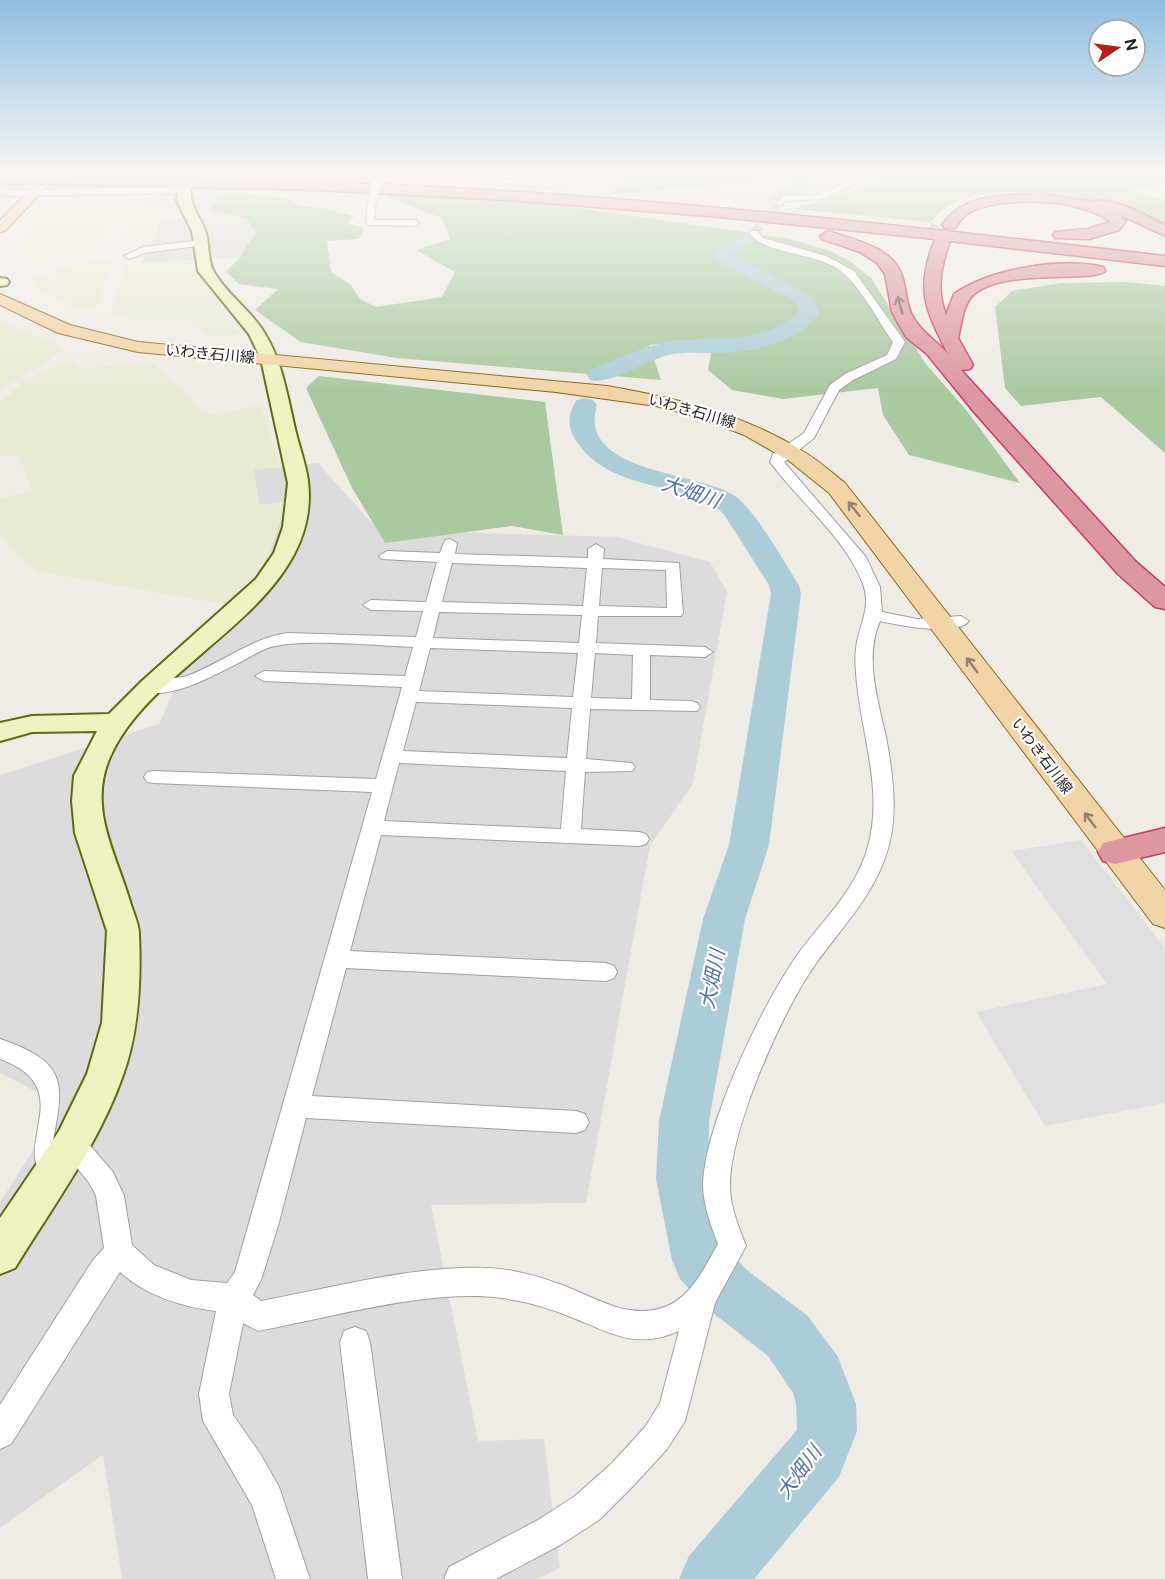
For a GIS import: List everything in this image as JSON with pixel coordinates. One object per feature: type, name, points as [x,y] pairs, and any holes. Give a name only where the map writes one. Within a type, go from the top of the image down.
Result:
[{"type":"highway","points":[[857,246],[876,255],[889,267],[906,324],[942,344]]},
{"type":"highway","points":[[931,246],[922,259],[919,290],[942,344],[982,410],[1127,568],[1162,597]]},
{"type":"highway","points":[[1027,246],[1165,261]]},
{"type":"highway","points":[[1078,246],[1165,255]]},
{"type":"highway","points":[[942,344],[960,298],[973,288],[995,279],[1064,271],[1165,276]]},
{"type":"main road","name":"いわき石川線","points":[[1,284],[41,321],[96,338],[138,347],[267,355],[637,396],[713,414],[794,445],[837,488],[1139,847],[1165,881]]},
{"type":"main road","name":"いわき石川線","points":[[1139,847],[1165,915]]},
{"type":"street","points":[[129,256],[144,250],[179,246]]},
{"type":"street","points":[[0,1254],[72,1143],[105,1076],[119,1023],[123,931],[111,889],[90,833],[86,801],[88,776],[97,754],[116,722],[151,686],[264,584],[285,553],[294,527],[298,483],[267,355],[243,314],[205,271],[201,246]]},
{"type":"street","points":[[461,1579],[550,1532],[587,1508],[656,1438],[674,1410],[704,1296],[732,1246],[721,1214],[717,1181],[722,1151],[753,1056],[797,973],[862,886],[876,854],[882,832],[879,757],[868,700],[864,639],[866,628],[874,615],[872,588],[858,557],[777,462],[778,457],[809,435],[834,388],[849,377],[892,357],[899,342],[850,273],[839,265],[778,246]]},
{"type":"street","points":[[293,1579],[267,1499],[250,1466],[219,1421],[214,1394],[233,1298],[247,1280],[448,550]]},
{"type":"street","points":[[371,604],[675,613],[674,566],[596,556],[448,550],[387,556]]},
{"type":"street","points":[[570,836],[596,556]]},
{"type":"street","points":[[874,615],[917,624],[951,622]]},
{"type":"street","points":[[151,686],[171,686],[194,680],[275,639],[705,652]]},
{"type":"street","points":[[641,705],[642,650]]},
{"type":"street","points":[[264,676],[582,703],[691,707]]},
{"type":"street","points":[[0,732],[32,724],[116,722]]},
{"type":"street","points":[[392,757],[626,767]]},
{"type":"street","points":[[154,777],[384,786]]},
{"type":"street","points":[[373,828],[639,839]]},
{"type":"street","points":[[336,959],[606,972]]},
{"type":"street","points":[[0,1049],[30,1061],[45,1076],[49,1093],[37,1158],[54,1171]]},
{"type":"street","points":[[296,1106],[576,1122]]},
{"type":"street","points":[[72,1143],[104,1181],[119,1252],[144,1275],[191,1294],[233,1298],[258,1316],[424,1288],[475,1282],[508,1283],[572,1303],[620,1324],[655,1325],[704,1296]]},
{"type":"street","points":[[0,1433],[103,1270],[119,1252]]},
{"type":"street","points":[[356,1342],[385,1579]]},
{"type":"shaded area","points":[[151,246],[247,246],[240,257],[141,263]]},
{"type":"shaded area","points":[[318,463],[378,530],[617,537],[710,562],[727,592],[693,784],[650,845],[586,1203],[431,1205],[478,1441],[544,1439],[560,1568],[537,1579],[122,1579],[103,1455],[0,1528],[0,1202],[62,1105],[0,1073],[0,775],[159,724],[200,633],[266,566],[286,502],[259,505],[254,469]]},
{"type":"shaded area","points":[[1081,840],[1165,948],[1165,1103],[1045,1126],[976,1012],[1107,984],[1011,851]]},
{"type":"green space","points":[[24,246],[94,246],[91,250],[25,261]]},
{"type":"green space","points":[[247,246],[328,246],[331,272],[351,285],[360,299],[376,307],[442,297],[455,272],[416,250],[429,246],[813,246],[850,261],[871,278],[926,364],[967,411],[1020,483],[909,455],[883,415],[878,388],[783,399],[732,390],[708,370],[711,354],[689,341],[649,345],[661,380],[397,358],[301,342],[255,310],[278,289],[239,284],[226,272]]},
{"type":"green space","points":[[113,260],[96,309],[72,308],[59,298],[35,288],[34,278],[87,261]]},
{"type":"green space","points":[[191,261],[241,334],[213,338],[184,318],[140,321],[110,313],[127,264]]},
{"type":"green space","points":[[1126,282],[1165,286],[1165,453],[1101,397],[1021,406],[1005,388],[995,307],[1012,291],[1061,283]]},
{"type":"green space","points":[[0,320],[67,348],[44,364],[0,388]]},
{"type":"green space","points":[[66,360],[79,369],[151,362],[182,388],[200,410],[215,414],[261,405],[281,467],[254,470],[258,505],[286,502],[266,566],[228,605],[35,571],[0,535],[0,498],[32,492],[19,456],[0,456],[0,403],[23,382]]},
{"type":"green space","points":[[319,376],[545,402],[563,535],[512,526],[385,543],[352,488],[306,388]]},
{"type":"waterway","name":"大畑川","points":[[598,375],[640,357],[667,349],[724,347],[751,342],[788,329],[806,318],[810,311],[806,302],[799,296],[725,257],[722,253],[735,246]]},
{"type":"waterway","name":"大畑川","points":[[585,405],[582,416],[584,432],[594,447],[607,458],[635,473],[716,496],[733,508],[784,585],[786,594],[749,845],[724,919],[684,1121],[682,1179],[699,1260],[728,1290],[788,1336],[817,1378],[826,1404],[827,1431],[817,1455],[712,1579]]}]
